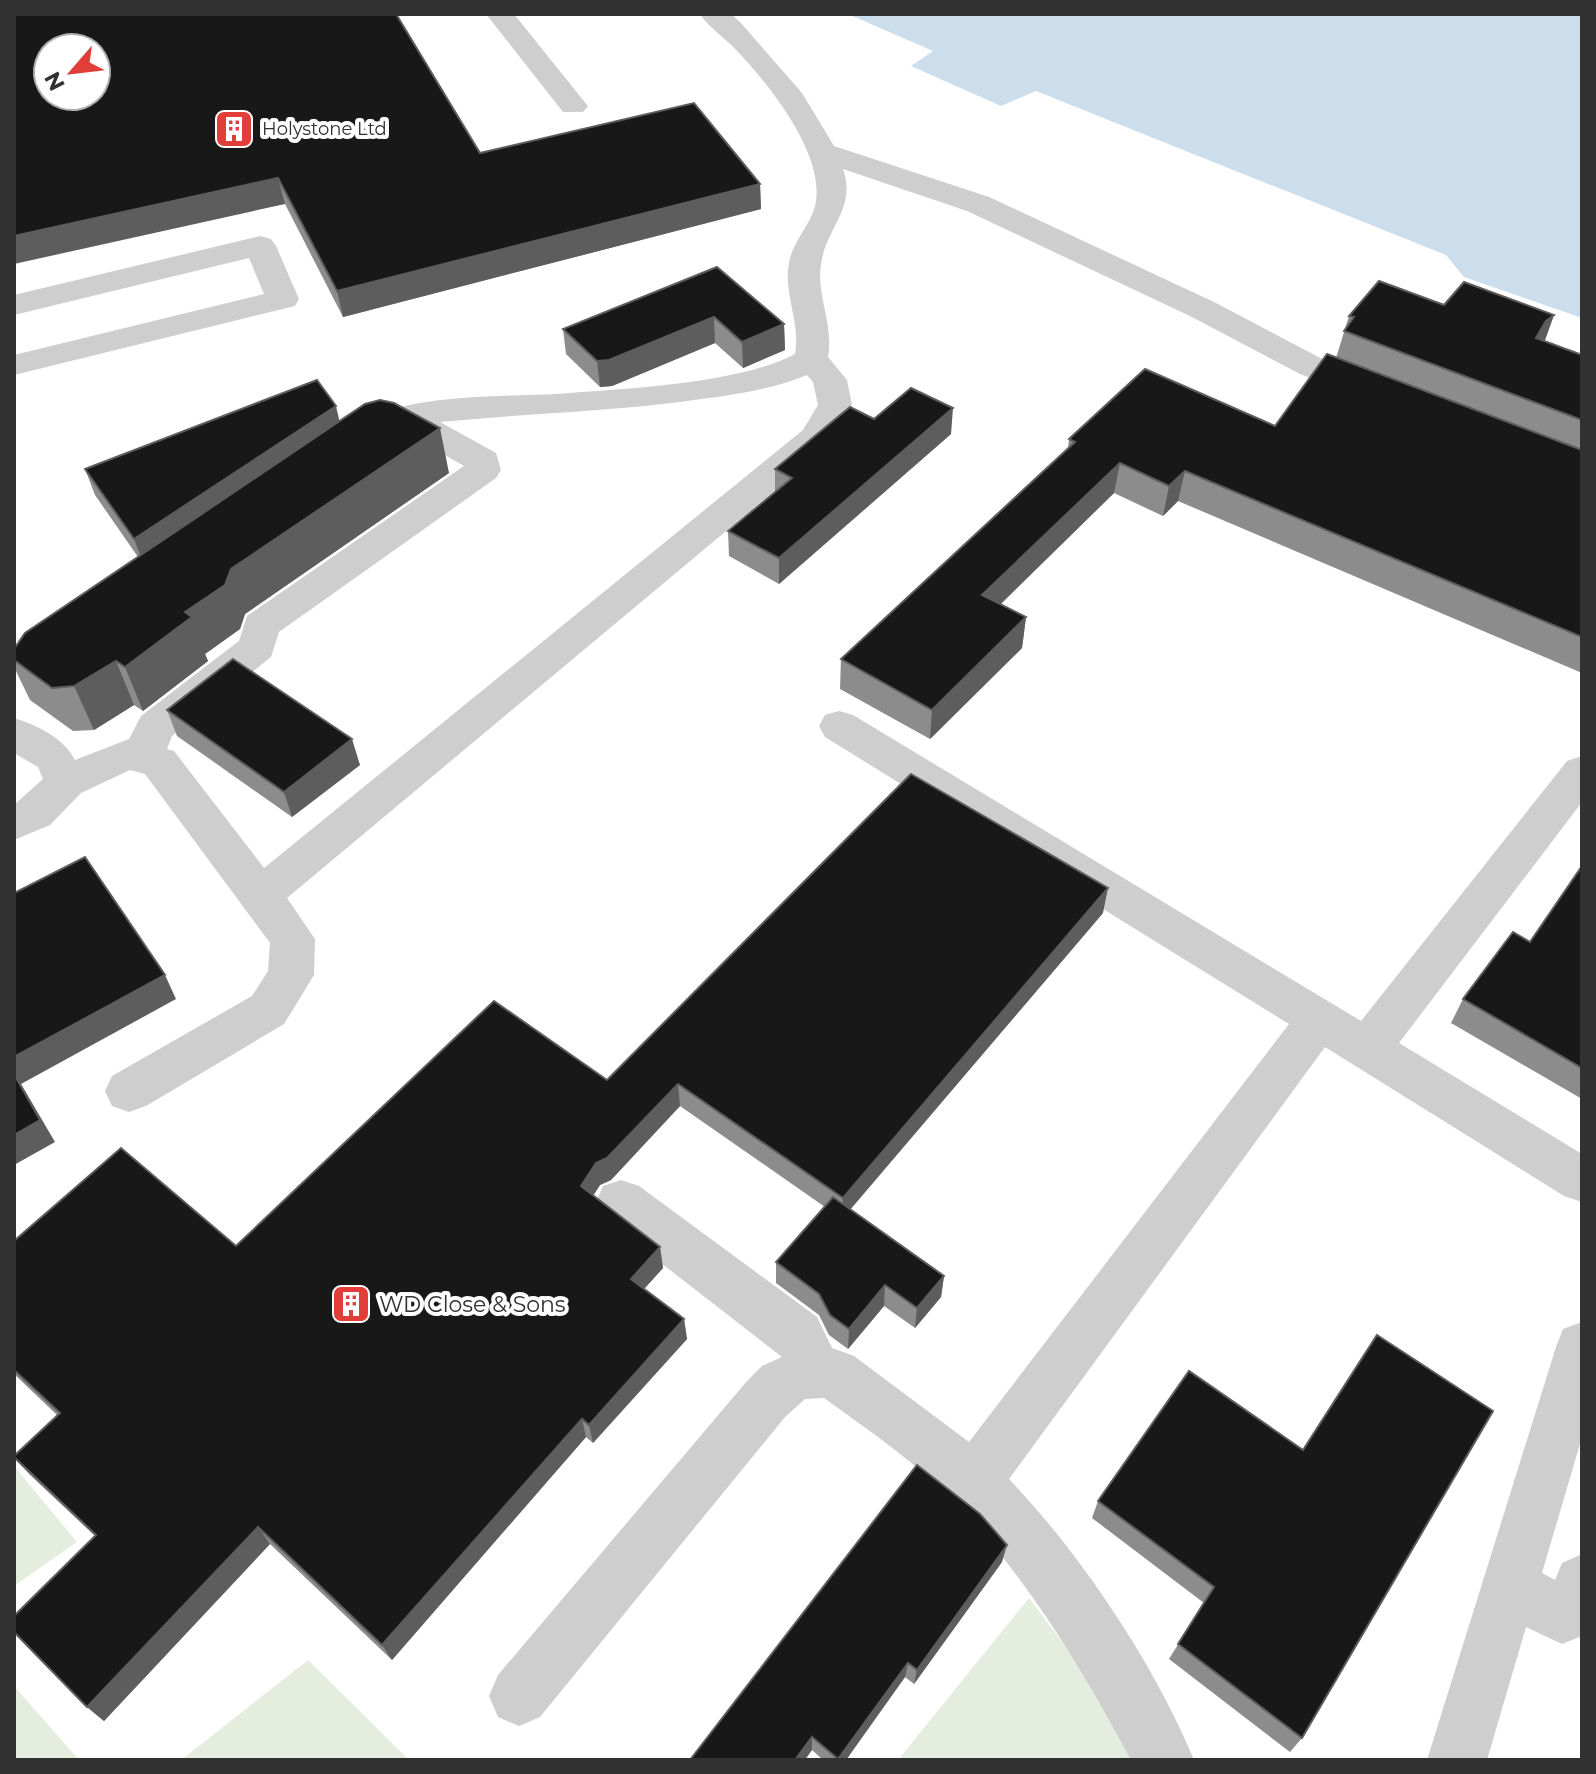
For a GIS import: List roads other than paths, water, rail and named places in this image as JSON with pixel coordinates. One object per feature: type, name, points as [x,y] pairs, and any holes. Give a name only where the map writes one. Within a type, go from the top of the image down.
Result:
[{"type":"street","points":[[500,14],[573,106]]},
{"type":"street","points":[[330,460],[381,425],[433,411],[581,404],[755,381],[791,372],[811,359],[816,344],[805,263],[833,199],[829,167],[794,102],[731,26],[714,14]]},
{"type":"street","points":[[820,151],[978,204],[1202,309],[1312,367],[1407,404]]},
{"type":"street","points":[[14,305],[260,246],[283,299],[14,365]]},
{"type":"street","points":[[260,896],[816,437],[835,405],[830,380],[811,359]]},
{"type":"street","points":[[142,758],[155,727],[257,647],[261,626],[483,470],[483,461],[407,418]]},
{"type":"street","points":[[839,726],[1582,1180]]},
{"type":"street","points":[[14,733],[53,757],[66,782]]},
{"type":"street","points":[[14,824],[35,814],[66,782],[127,754],[159,762],[293,939],[291,975],[268,1010],[129,1091]]},
{"type":"street","points":[[1367,1049],[1582,772]]},
{"type":"street","points":[[973,1482],[1319,1020]]},
{"type":"street","points":[[621,1202],[798,1334],[815,1371]]},
{"type":"street","points":[[1457,1760],[1582,1347]]},
{"type":"street","points":[[519,1696],[773,1390],[798,1373],[815,1371],[835,1374],[973,1482],[1035,1550],[1098,1639],[1164,1760]]},
{"type":"street","points":[[1510,1587],[1562,1615],[1573,1609],[1582,1583]]},
{"type":"water","points":[[848,14],[1582,14],[1582,318],[1464,277],[1446,255],[1036,91],[1001,106],[911,66],[933,51]]},
{"type":"place","name":"Holystone Ltd","points":[[234,129]]},
{"type":"place","name":"WD Close & Sons","points":[[351,1304]]}]
